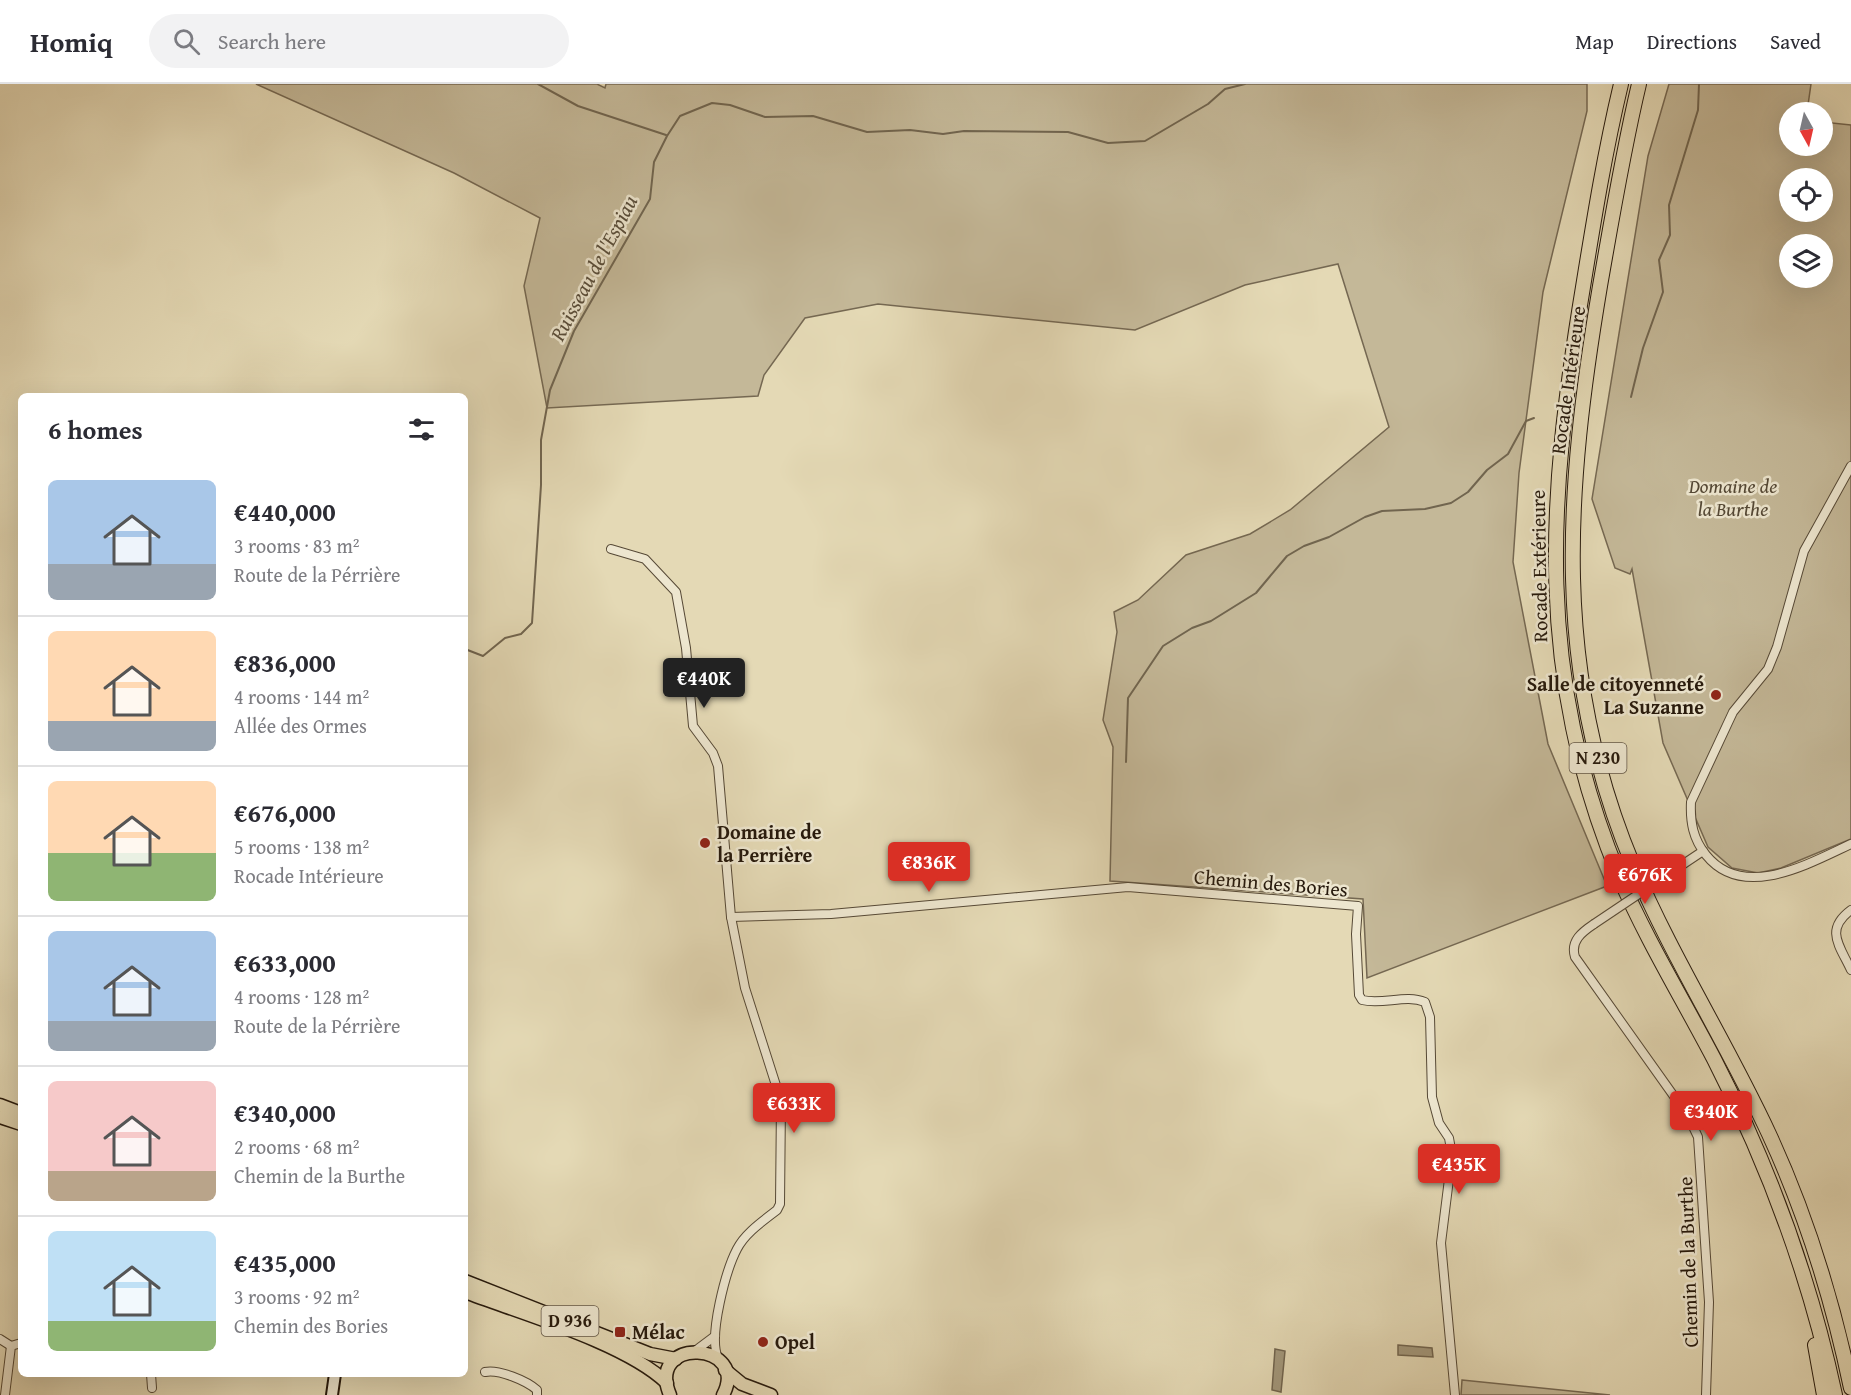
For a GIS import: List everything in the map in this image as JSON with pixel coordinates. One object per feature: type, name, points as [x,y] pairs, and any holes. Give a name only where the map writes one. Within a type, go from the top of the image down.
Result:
[{"type":"highway","name":"Rocade Extérieure","points":[[1621,84],[1601,179],[1570,367],[1560,447],[1554,541],[1559,647],[1582,772],[1620,878],[1755,1144],[1797,1251],[1835,1395]]},
{"type":"highway","name":"Rocade Intérieure","points":[[1639,84],[1615,196],[1577,445],[1571,526],[1572,588],[1576,641],[1586,710],[1616,821],[1636,871],[1669,940],[1770,1135],[1794,1193],[1832,1308],[1851,1388]]},
{"type":"highway","points":[[1797,1251],[1824,1395]]},
{"type":"highway","points":[[1845,1361],[1851,1377]]},
{"type":"main road","points":[[0,1105],[18,1112]]},
{"type":"main road","points":[[0,1117],[18,1123]]},
{"type":"main road","name":"D 936","points":[[468,1282],[650,1354],[676,1359]]},
{"type":"main road","name":"D 936","points":[[468,1293],[625,1355],[654,1371],[667,1390]]},
{"type":"main road","points":[[667,1390],[667,1374],[676,1359],[695,1351],[704,1352],[742,1384],[771,1395]]},
{"type":"main road","points":[[723,1366],[727,1380],[723,1395]]},
{"type":"street","points":[[1851,466],[1804,551],[1777,647],[1768,669],[1733,712],[1692,802],[1691,825],[1703,851],[1727,873],[1750,878],[1801,866],[1851,844]]},
{"type":"street","points":[[611,549],[645,559],[676,592],[686,648],[693,726],[707,744],[718,766],[731,917],[745,988],[781,1101],[780,1204],[777,1210],[738,1248],[728,1272],[715,1336],[715,1350],[723,1366]]},
{"type":"street","name":"Chemin de la Burthe","points":[[1703,851],[1594,924],[1579,936],[1574,945],[1575,957],[1688,1116],[1698,1137],[1708,1302],[1706,1395]]},
{"type":"street","name":"Chemin des Bories","points":[[731,917],[831,914],[1128,887],[1358,906],[1356,934],[1359,995],[1362,1000],[1371,1002],[1417,999],[1425,1002],[1430,1017],[1432,1097],[1439,1123],[1449,1138],[1452,1155],[1441,1243],[1455,1395]]},
{"type":"street","points":[[1851,910],[1840,919],[1836,928],[1836,936],[1851,970]]},
{"type":"street","points":[[695,1351],[715,1336]]},
{"type":"street","points":[[0,1339],[11,1346],[18,1344]]},
{"type":"street","points":[[4,1395],[11,1346]]},
{"type":"street","points":[[485,1371],[492,1370],[529,1384],[537,1390],[537,1395]]},
{"type":"street","points":[[151,1377],[152,1388]]},
{"type":"street","points":[[332,1395],[335,1377]]},
{"type":"green space","points":[[256,84],[597,84],[605,88],[606,84],[1587,84],[1587,111],[1543,292],[1519,473],[1513,562],[1548,744],[1607,886],[1367,978],[1363,899],[1110,881],[1113,747],[1103,720],[1117,632],[1114,612],[1138,600],[1186,555],[1250,534],[1290,510],[1389,427],[1338,264],[1245,285],[1135,330],[878,304],[805,318],[764,375],[758,396],[547,408],[524,286],[540,218],[454,173]]},
{"type":"green space","name":"Domaine de la Burthe","points":[[1669,84],[1811,84],[1808,102],[1779,102],[1779,156],[1833,156],[1833,123],[1851,125],[1851,839],[1781,868],[1758,873],[1732,868],[1708,847],[1663,743],[1632,569],[1630,574],[1615,568],[1592,499],[1648,156]]},
{"type":"green space","points":[[1462,1380],[1610,1395],[1461,1395]]},
{"type":"shaded area","points":[[1398,1345],[1432,1348],[1433,1357],[1398,1355]]},
{"type":"shaded area","points":[[1275,1349],[1285,1351],[1281,1392],[1272,1390]]},
{"type":"waterway","points":[[538,84],[578,106],[666,135]]},
{"type":"waterway","name":"Ruisseau de l'Espiau","points":[[468,650],[483,656],[505,638],[521,634],[532,623],[541,485],[541,440],[550,390],[574,331],[650,199],[654,162],[680,116],[712,103],[730,105],[765,117],[813,116],[867,132],[910,130],[943,134],[964,131],[1068,132],[1108,143],[1145,141],[1208,104],[1225,89],[1245,84]]},
{"type":"waterway","points":[[1631,397],[1643,348],[1663,292],[1659,260],[1670,235],[1669,205],[1698,110],[1699,84]]},
{"type":"waterway","points":[[1126,762],[1128,698],[1163,646],[1192,628],[1211,621],[1256,593],[1287,556],[1304,546],[1329,537],[1365,517],[1382,511],[1425,509],[1451,503],[1468,492],[1487,470],[1508,454],[1526,421],[1534,418]]},
{"type":"place","name":"Salle de citoyenneté La Suzanne","points":[[1716,695]]},
{"type":"place","name":"Domaine de la Perrière","points":[[705,843]]},
{"type":"place","name":"Mélac","points":[[620,1332]]},
{"type":"place","name":"Opel","points":[[763,1342]]}]
